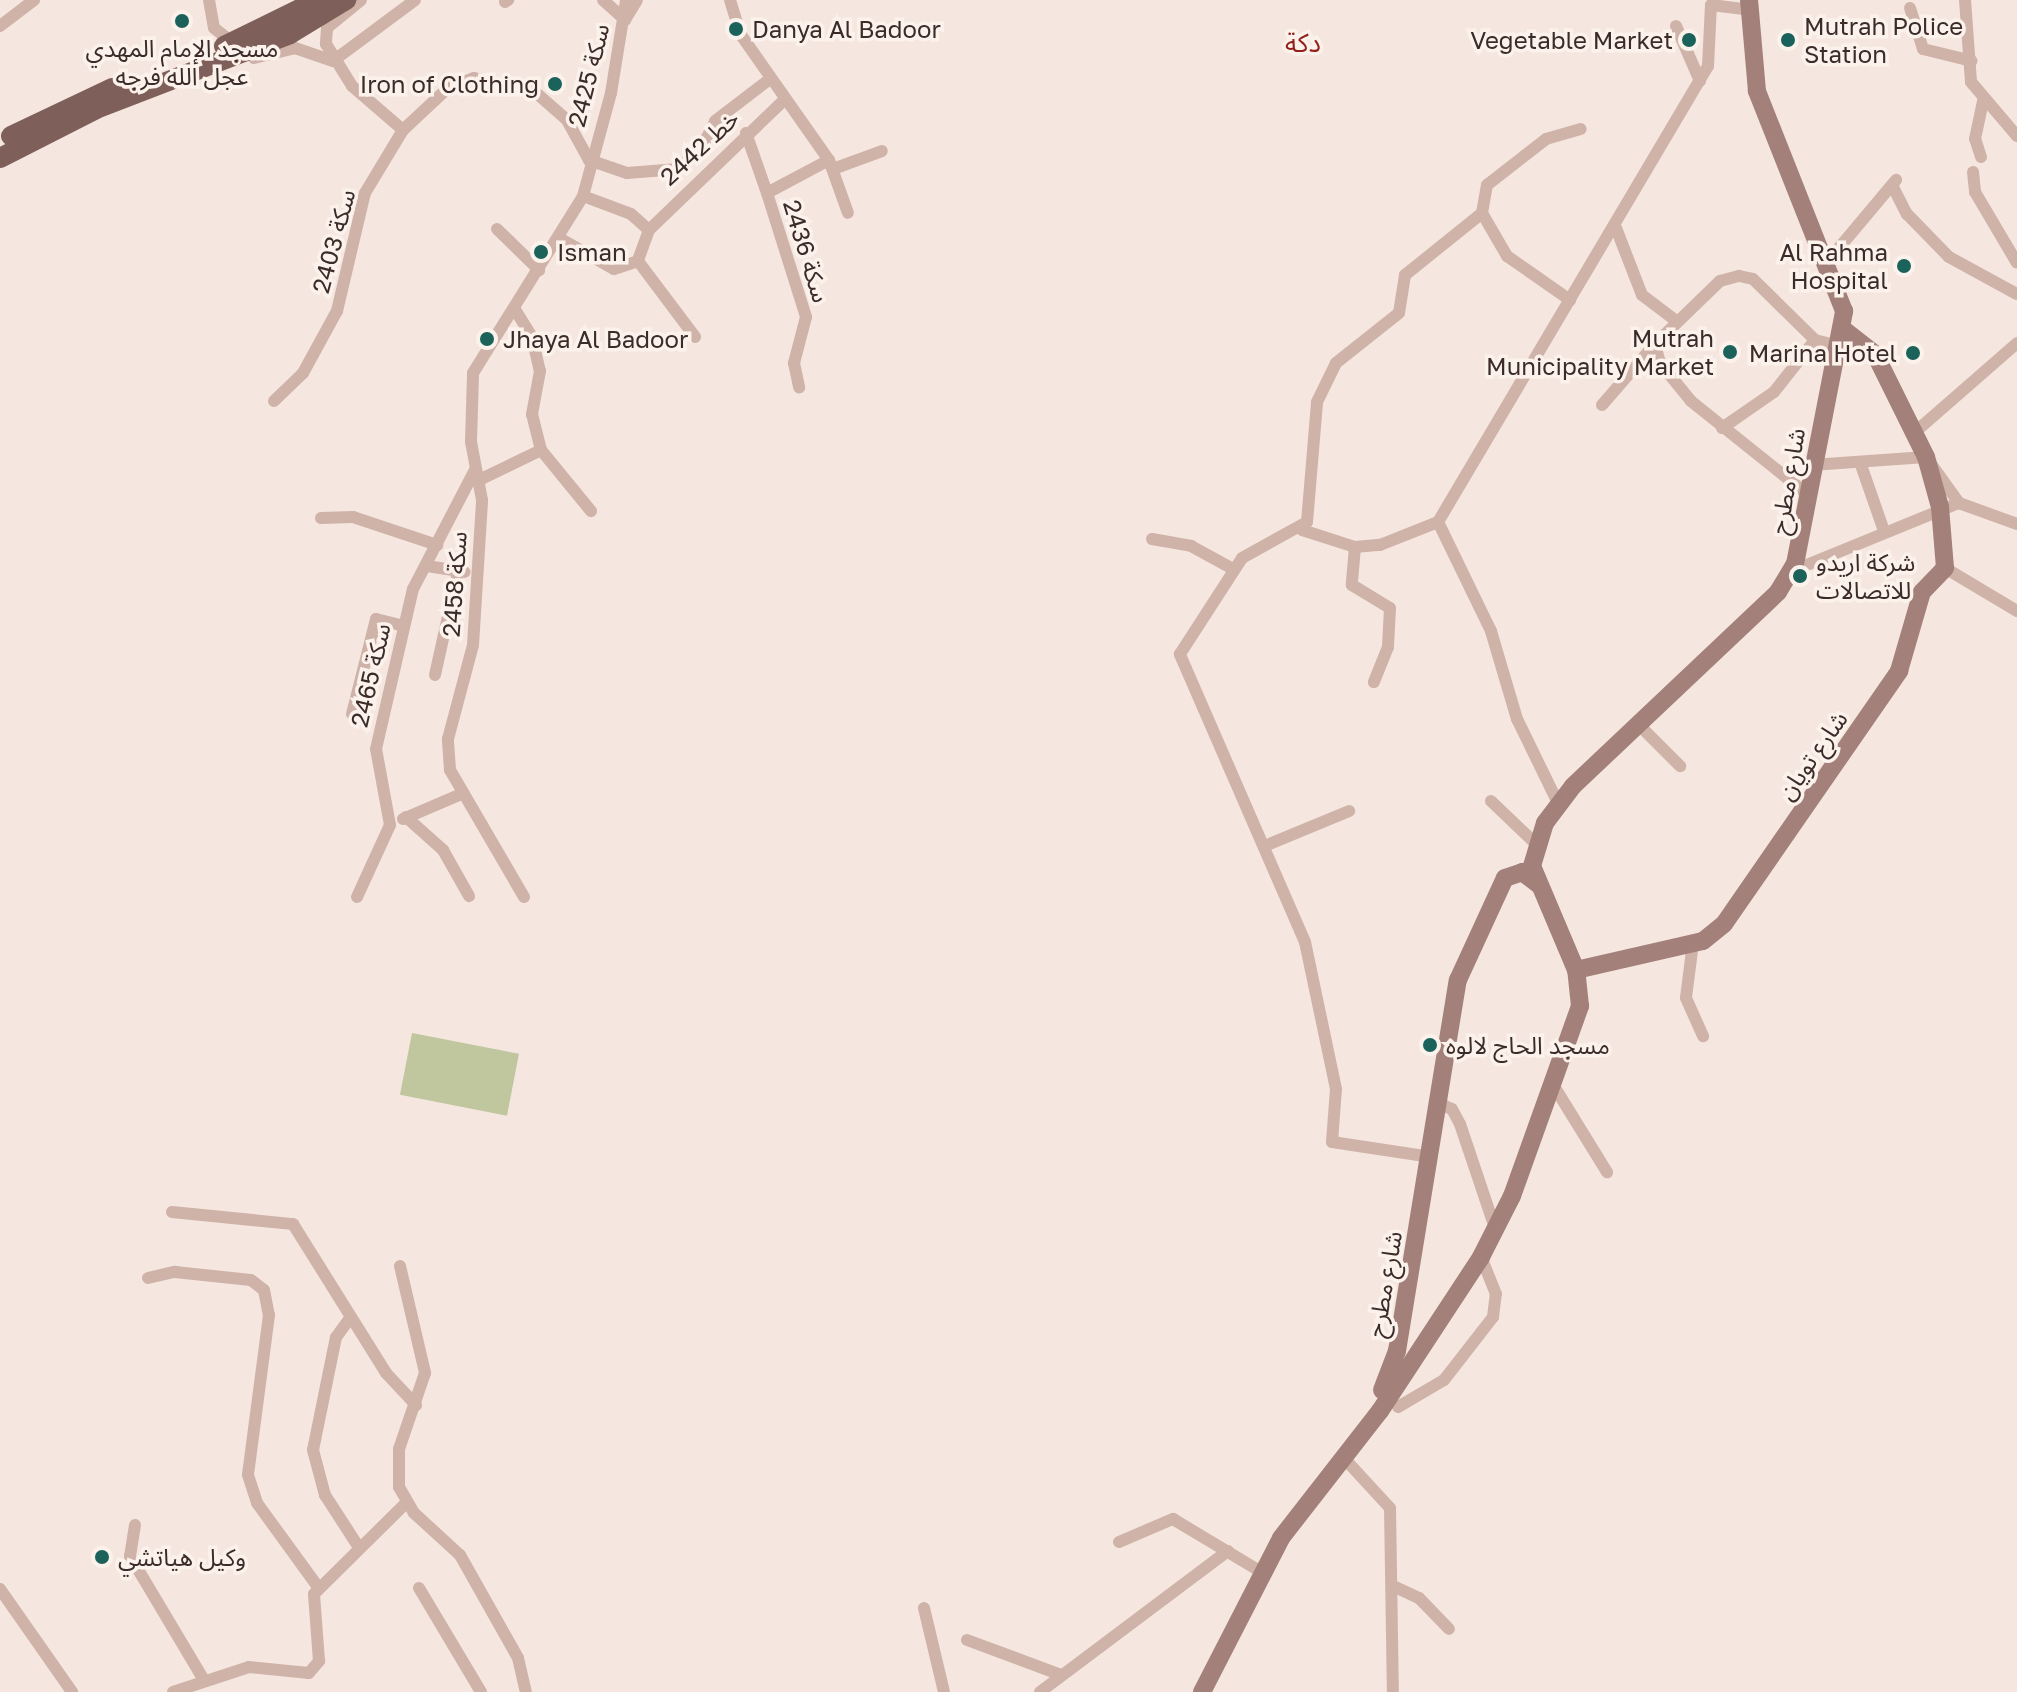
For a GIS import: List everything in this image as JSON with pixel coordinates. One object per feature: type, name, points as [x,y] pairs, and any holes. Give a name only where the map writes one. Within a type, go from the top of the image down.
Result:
[{"type":"main road","points":[[0,143],[86,98],[233,43],[318,0]]},
{"type":"main road","points":[[0,158],[189,74],[290,34],[346,0]]},
{"type":"main road","name":"شارع مطرح","points":[[1202,1692],[1276,1546],[1343,1457],[1389,1409],[1433,1329],[1496,1231],[1578,1015],[1576,970],[1538,884],[1535,843],[1558,803],[1640,726],[1792,571],[1841,338],[1843,302],[1757,91],[1749,5]]},
{"type":"main road","points":[[1841,338],[1872,348],[1949,505],[1945,568]]},
{"type":"main road","name":"شارع تويان","points":[[1576,970],[1693,943],[1724,924],[1899,671],[1922,592],[1945,568]]},
{"type":"main road","name":"شارع مطرح","points":[[1193,1692],[1255,1568],[1382,1391],[1402,1320],[1431,1157],[1436,1102],[1453,997],[1479,928],[1510,875],[1528,874],[1538,884]]},
{"type":"main road","points":[[1402,1320],[1412,1330],[1433,1329]]},
{"type":"street","points":[[0,26],[34,0]]},
{"type":"street","points":[[209,0],[214,28],[233,43]]},
{"type":"street","points":[[333,61],[327,28],[361,0]]},
{"type":"street","points":[[333,61],[415,0]]},
{"type":"street","points":[[603,0],[625,20],[637,0]]},
{"type":"street","name":"سكة 2425","points":[[589,160],[625,20],[626,0]]},
{"type":"street","points":[[730,0],[770,79],[831,164],[848,213]]},
{"type":"street","points":[[1965,0],[1972,61],[1971,82],[1983,102],[2002,111],[2017,136]]},
{"type":"street","points":[[1431,1157],[1332,1142],[1336,1089],[1305,942],[1267,845],[1180,654],[1233,569],[1252,551],[1302,530],[1355,547],[1404,540],[1438,522],[1616,228],[1700,81],[1710,55],[1709,2],[1749,5]]},
{"type":"street","points":[[1910,8],[1923,49],[1972,61]]},
{"type":"street","points":[[1676,26],[1700,81]]},
{"type":"street","points":[[189,74],[295,48],[333,61],[403,130]]},
{"type":"street","name":"سكة 2403","points":[[274,401],[303,373],[337,311],[365,193],[403,130],[448,88],[474,78],[500,80],[550,103],[589,160]]},
{"type":"street","points":[[589,160],[627,173],[678,169],[701,149],[715,121],[770,79]]},
{"type":"street","name":"2442 خط","points":[[649,230],[746,133],[784,100]]},
{"type":"street","points":[[1981,157],[1975,139],[1983,102]]},
{"type":"street","points":[[1570,300],[1507,256],[1482,213],[1487,185],[1519,157],[1552,135],[1581,129]]},
{"type":"street","points":[[746,133],[767,193]]},
{"type":"street","name":"سكة 2436","points":[[799,387],[794,363],[806,317],[767,193],[831,164],[882,151]]},
{"type":"street","name":"سكة 2458","points":[[524,897],[459,795],[448,739],[473,645],[476,475],[473,373],[583,196],[589,160]]},
{"type":"street","points":[[1973,172],[1975,192],[2017,263]]},
{"type":"street","points":[[1828,261],[1894,182],[1907,214],[1949,257],[2017,294]]},
{"type":"street","points":[[583,196],[631,214],[649,230],[638,261]]},
{"type":"street","points":[[1302,530],[1310,513],[1317,402],[1326,379],[1399,313],[1408,270],[1482,213]]},
{"type":"street","points":[[1616,228],[1642,295],[1675,320]]},
{"type":"street","points":[[497,229],[539,270]]},
{"type":"street","points":[[559,238],[614,269],[638,261]]},
{"type":"street","points":[[638,261],[695,337]]},
{"type":"street","points":[[1602,405],[1675,320],[1720,281],[1739,276],[1753,279],[1815,340]]},
{"type":"street","points":[[514,308],[532,337],[540,371],[532,414],[541,450],[591,511]]},
{"type":"street","points":[[1722,428],[1774,392],[1815,340],[1841,338]]},
{"type":"street","points":[[1914,433],[2017,343]]},
{"type":"street","points":[[1655,344],[1660,363],[1722,428],[1807,494]]},
{"type":"street","points":[[476,475],[541,450]]},
{"type":"street","points":[[1812,465],[1861,465],[1926,457]]},
{"type":"street","points":[[1861,465],[1884,531]]},
{"type":"street","name":"سكة 2465","points":[[390,825],[376,749],[404,626],[437,545],[476,475]]},
{"type":"street","points":[[1792,571],[1949,505],[2017,524]]},
{"type":"street","points":[[321,518],[363,519],[437,545]]},
{"type":"street","points":[[1438,522],[1491,631],[1517,719],[1558,803]]},
{"type":"street","points":[[1152,539],[1191,546],[1233,569]]},
{"type":"street","points":[[1355,547],[1352,585],[1390,608],[1388,647],[1374,682]]},
{"type":"street","points":[[427,566],[476,574]]},
{"type":"street","points":[[1945,568],[2017,611]]},
{"type":"street","points":[[435,675],[458,571]]},
{"type":"street","points":[[352,714],[376,619],[404,626]]},
{"type":"street","points":[[1640,726],[1680,766]]},
{"type":"street","points":[[357,897],[390,825],[459,795]]},
{"type":"street","points":[[1491,801],[1535,843]]},
{"type":"street","points":[[1267,845],[1349,811]]},
{"type":"street","points":[[406,817],[443,850],[469,896]]},
{"type":"street","points":[[1693,943],[1686,998],[1703,1036]]},
{"type":"street","points":[[1552,1083],[1607,1172]]},
{"type":"street","points":[[1436,1102],[1452,1109],[1460,1124],[1496,1231]]},
{"type":"street","points":[[172,1212],[293,1224],[350,1318],[416,1405]]},
{"type":"street","points":[[1389,1409],[1444,1380],[1493,1317],[1496,1294],[1481,1257]]},
{"type":"street","points":[[400,1266],[425,1373],[397,1463],[406,1503],[460,1555],[518,1658],[526,1692]]},
{"type":"street","points":[[148,1278],[175,1272],[251,1280],[264,1290],[269,1315],[248,1475],[257,1503],[318,1587]]},
{"type":"street","points":[[350,1318],[336,1337],[313,1450],[325,1495],[358,1546]]},
{"type":"street","points":[[1343,1457],[1390,1508],[1393,1692]]},
{"type":"street","points":[[173,1692],[202,1677],[249,1667],[309,1673],[319,1661],[312,1603],[318,1587],[406,1503]]},
{"type":"street","points":[[1119,1542],[1173,1519],[1255,1568]]},
{"type":"street","points":[[135,1525],[130,1556],[202,1677]]},
{"type":"street","points":[[1040,1692],[1228,1551]]},
{"type":"street","points":[[1393,1586],[1419,1598],[1449,1629]]},
{"type":"street","points":[[419,1588],[481,1692]]},
{"type":"street","points":[[0,1589],[72,1692]]},
{"type":"street","points":[[924,1608],[946,1691]]},
{"type":"street","points":[[967,1640],[1061,1675]]},
{"type":"green space","points":[[412,1033],[519,1054],[507,1116],[400,1095]]},
{"type":"place","name":"مسجد الإمام المهدي عجل الله فرجه","points":[[182,21]]},
{"type":"place","name":"Danya Al Badoor","points":[[736,29]]},
{"type":"place","name":"Vegetable Market","points":[[1689,40]]},
{"type":"place","name":"Mutrah Police Station","points":[[1788,40]]},
{"type":"place","name":"Iron of Clothing","points":[[555,84]]},
{"type":"place","name":"Isman","points":[[541,252]]},
{"type":"place","name":"Al Rahma Hospital","points":[[1904,266]]},
{"type":"place","name":"Jhaya Al Badoor","points":[[487,339]]},
{"type":"place","name":"Mutrah Municipality Market","points":[[1730,352]]},
{"type":"place","name":"Marina Hotel","points":[[1913,353]]},
{"type":"place","name":"شركة اريدو للاتصالات","points":[[1800,576]]},
{"type":"place","name":"مسجد الحاج لالوه","points":[[1430,1045]]},
{"type":"place","name":"وكيل هياتشي","points":[[102,1557]]},
{"type":"district","name":"دكة","points":[[1303,43]]}]
